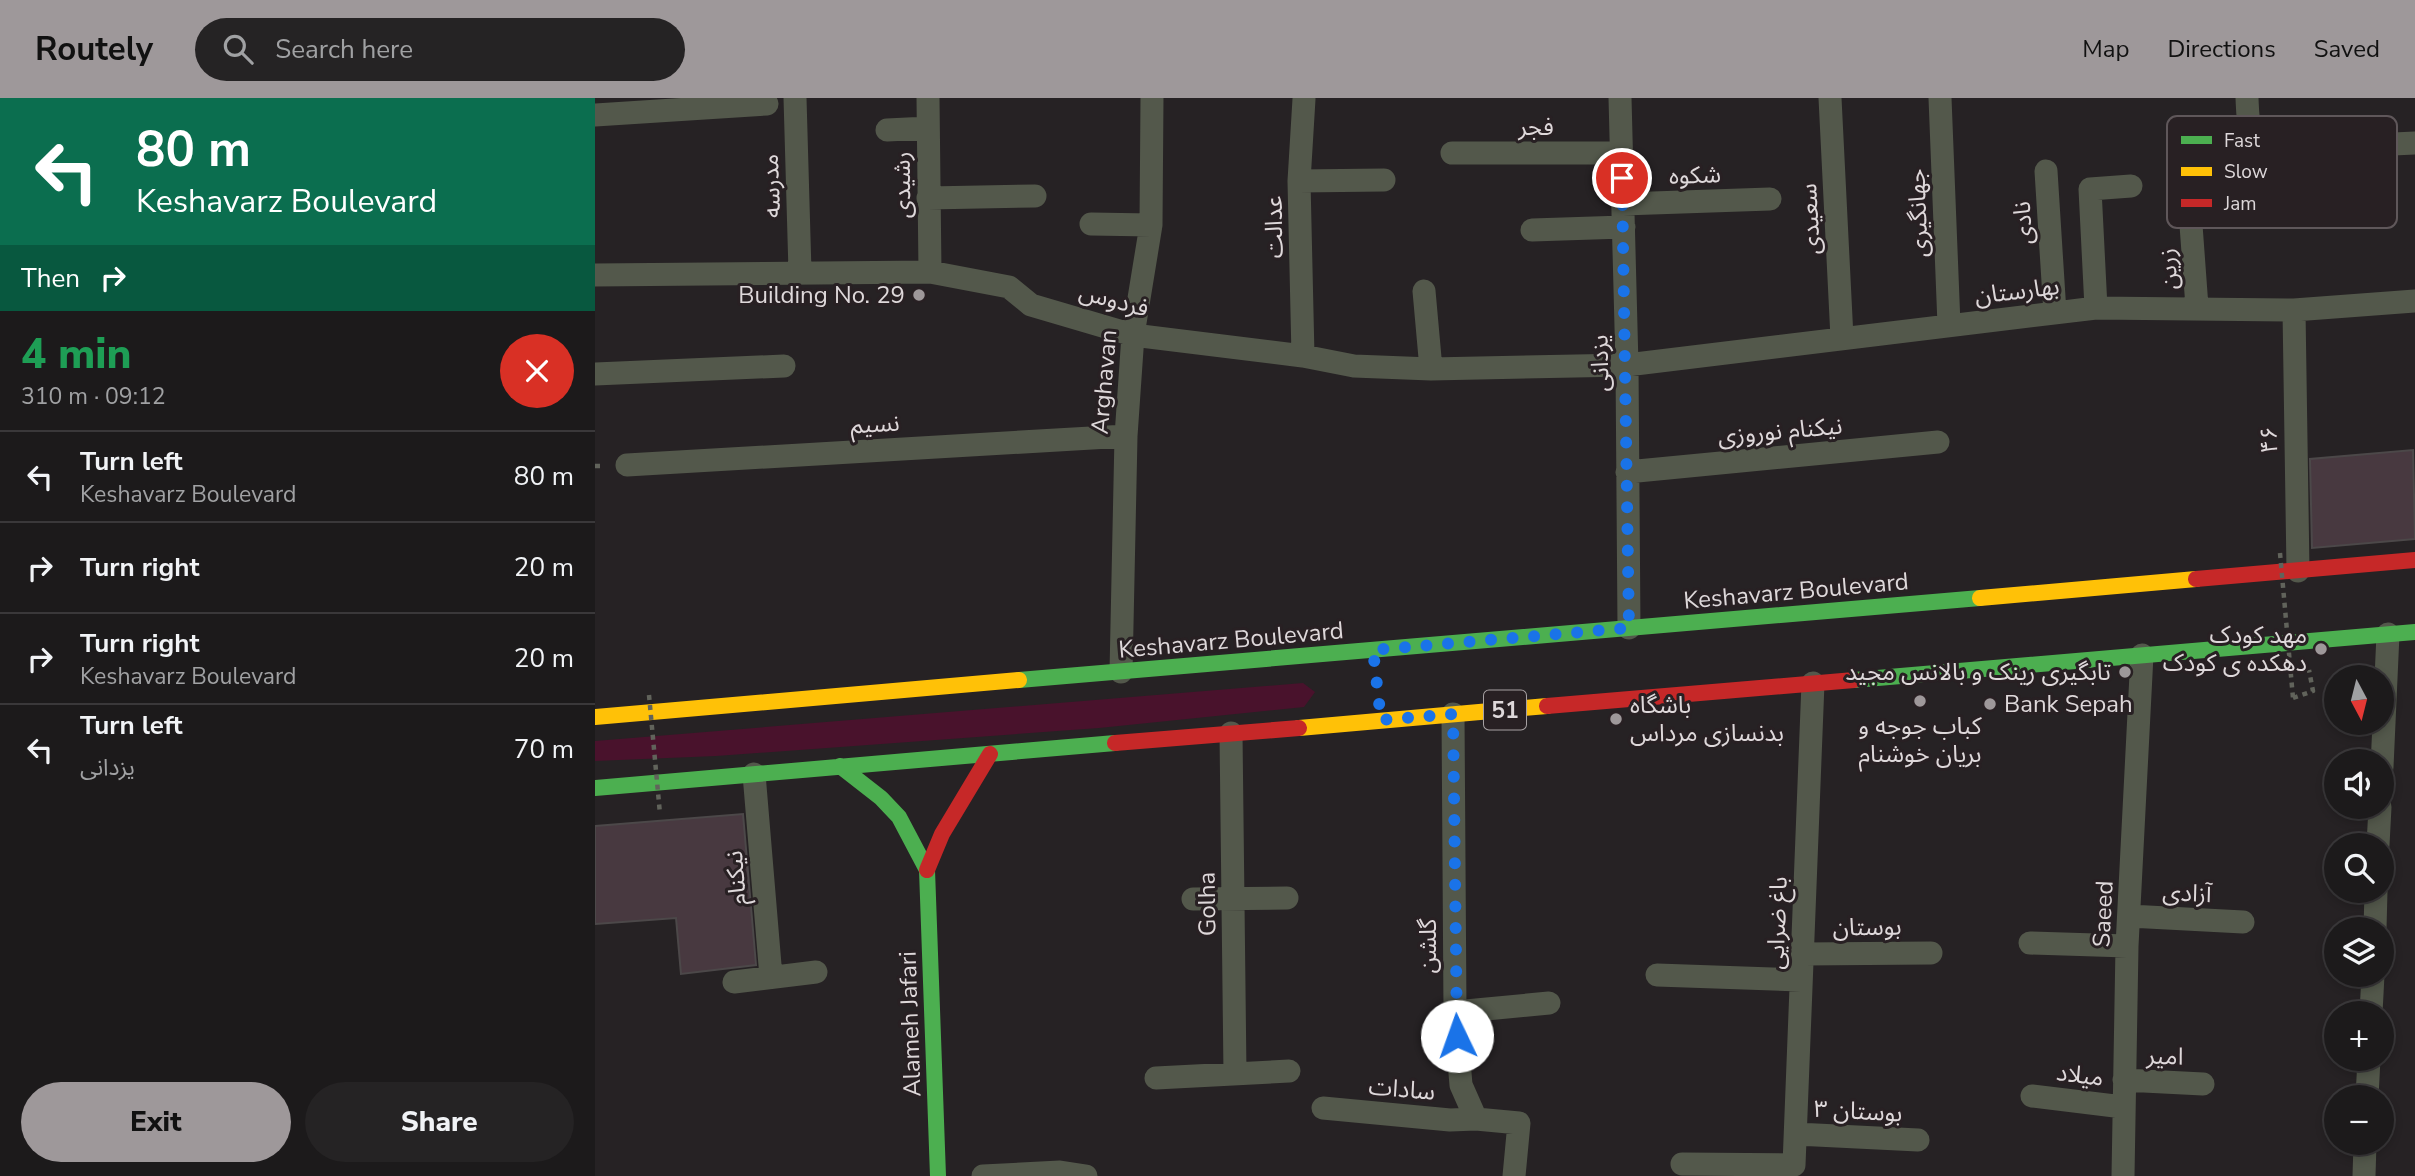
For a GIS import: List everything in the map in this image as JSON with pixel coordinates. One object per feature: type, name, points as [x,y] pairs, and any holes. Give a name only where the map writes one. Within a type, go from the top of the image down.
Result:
[{"type":"main road","name":"Keshavarz Boulevard","points":[[595,717],[2415,560]]},
{"type":"main road","name":"51","points":[[595,788],[2415,632]]},
{"type":"main road","points":[[927,870],[942,834],[989,754]]},
{"type":"main road","points":[[840,766],[881,798],[899,817],[927,870]]},
{"type":"main road","name":"Alameh Jafari","points":[[927,870],[938,1176]]},
{"type":"street","name":"مدرسه","points":[[795,98],[800,272]]},
{"type":"street","name":"رشیدی","points":[[928,98],[930,272]]},
{"type":"street","name":"Arghavan","points":[[1121,672],[1126,436],[1133,334],[1151,225],[1153,98]]},
{"type":"street","name":"یزدانی","points":[[1620,98],[1627,365],[1629,628]]},
{"type":"street","name":"سعیدی","points":[[1830,98],[1842,338]]},
{"type":"street","name":"جهانگیری","points":[[1940,98],[1949,325]]},
{"type":"street","points":[[2246,98],[2248,116]]},
{"type":"street","points":[[1299,181],[1304,99]]},
{"type":"street","points":[[595,115],[657,104],[767,104]]},
{"type":"street","points":[[887,130],[928,128]]},
{"type":"street","points":[[2397,144],[2415,143]]},
{"type":"street","name":"فجر","points":[[1452,153],[1621,153]]},
{"type":"street","name":"نادی","points":[[2046,171],[2055,313]]},
{"type":"street","name":"عدالت","points":[[1303,356],[1299,181],[1384,180]]},
{"type":"street","points":[[2097,308],[2090,189],[2131,186]]},
{"type":"street","points":[[928,198],[1035,196]]},
{"type":"street","name":"شکوه","points":[[1623,204],[1770,199]]},
{"type":"street","points":[[1091,224],[1151,225]]},
{"type":"street","points":[[1532,230],[1623,227]]},
{"type":"street","name":"زرین","points":[[2191,228],[2197,307]]},
{"type":"street","name":"فردوس","points":[[595,275],[930,272],[1009,286],[1031,305],[1133,334],[1303,356],[1354,366],[1431,369],[1627,365]]},
{"type":"street","points":[[1425,291],[1431,369]]},
{"type":"street","name":"بهارستان","points":[[1627,365],[2097,308],[2294,310],[2415,301]]},
{"type":"street","name":"۴۶","points":[[2294,310],[2298,571]]},
{"type":"street","points":[[595,374],[783,366]]},
{"type":"street","name":"نسیم","points":[[627,465],[1126,436]]},
{"type":"street","name":"نیکنام نوروزی","points":[[1627,472],[1938,442]]},
{"type":"street","points":[[2383,749],[2388,634]]},
{"type":"street","name":"Saeed","points":[[2123,1176],[2127,946],[2142,655]]},
{"type":"street","name":"باغ ضرایی","points":[[1682,1164],[1794,1165],[1813,683]]},
{"type":"street","name":"گلشن","points":[[1453,714],[1455,1012],[1461,1085],[1476,1119]]},
{"type":"street","name":"Golha","points":[[1231,733],[1235,1074]]},
{"type":"street","name":"نیکنام","points":[[754,774],[771,977]]},
{"type":"street","points":[[1193,899],[1287,898]]},
{"type":"street","name":"آزادی","points":[[2129,916],[2243,922]]},
{"type":"street","points":[[2030,943],[2127,946]]},
{"type":"street","name":"بوستان","points":[[1803,954],[1931,953]]},
{"type":"street","points":[[734,982],[816,972]]},
{"type":"street","points":[[1657,975],[1801,980]]},
{"type":"street","points":[[1455,1012],[1549,1003]]},
{"type":"street","points":[[1156,1078],[1289,1071]]},
{"type":"street","name":"امیر","points":[[2124,1080],[2203,1084]]},
{"type":"street","name":"میلاد","points":[[2032,1096],[2123,1107]]},
{"type":"street","name":"سادات","points":[[1323,1108],[1450,1120],[1476,1119]]},
{"type":"street","points":[[1476,1119],[1519,1123],[1514,1176]]},
{"type":"street","name":"بوستان ۳","points":[[1795,1134],[1918,1140]]},
{"type":"street","points":[[2364,1176],[2365,1155]]},
{"type":"street","points":[[983,1176],[1086,1176]]},
{"type":"path","points":[[2280,553],[2293,698],[2313,691]]},
{"type":"path","points":[[649,695],[660,814]]},
{"type":"shaded area","points":[[1303,683],[1315,692],[1304,707],[1099,728],[716,756],[595,761],[595,741]]},
{"type":"building","points":[[2413,450],[2415,539],[2312,548],[2310,459]]},
{"type":"building","points":[[743,814],[756,965],[681,974],[676,918],[595,924],[595,826]]},
{"type":"traffic: fast","points":[[1019,680],[1980,598]]},
{"type":"traffic: fast","points":[[1854,680],[2415,632]]},
{"type":"traffic: fast","points":[[595,788],[1115,743]]},
{"type":"traffic: fast","points":[[840,766],[881,798],[899,817],[927,870],[938,1176]]},
{"type":"traffic: slow","points":[[1980,598],[2196,579]]},
{"type":"traffic: slow","points":[[595,717],[1019,680]]},
{"type":"traffic: slow","points":[[1299,728],[1547,706]]},
{"type":"traffic: jam","points":[[2196,579],[2415,560]]},
{"type":"traffic: jam","points":[[1547,706],[1854,680]]},
{"type":"traffic: jam","points":[[1115,743],[1299,728]]},
{"type":"traffic: jam","points":[[927,870],[942,834],[990,754]]},
{"type":"place","name":"Building No. 29","points":[[919,295]]},
{"type":"place","name":"مهد کودک دهکده ی کودک","points":[[2321,649]]},
{"type":"place","name":"تابگیری رینک و بالانس مجید","points":[[2125,672]]},
{"type":"place","name":"کباب جوجه و بریان خوشنام","points":[[1920,701]]},
{"type":"place","name":"Bank Sepah","points":[[1990,704]]},
{"type":"place","name":"باشگاه بدنسازی مرداس","points":[[1616,719]]},
{"type":"route","points":[[1457,1036],[1453,714],[1381,720],[1373,650],[1629,628],[1622,178]]}]
